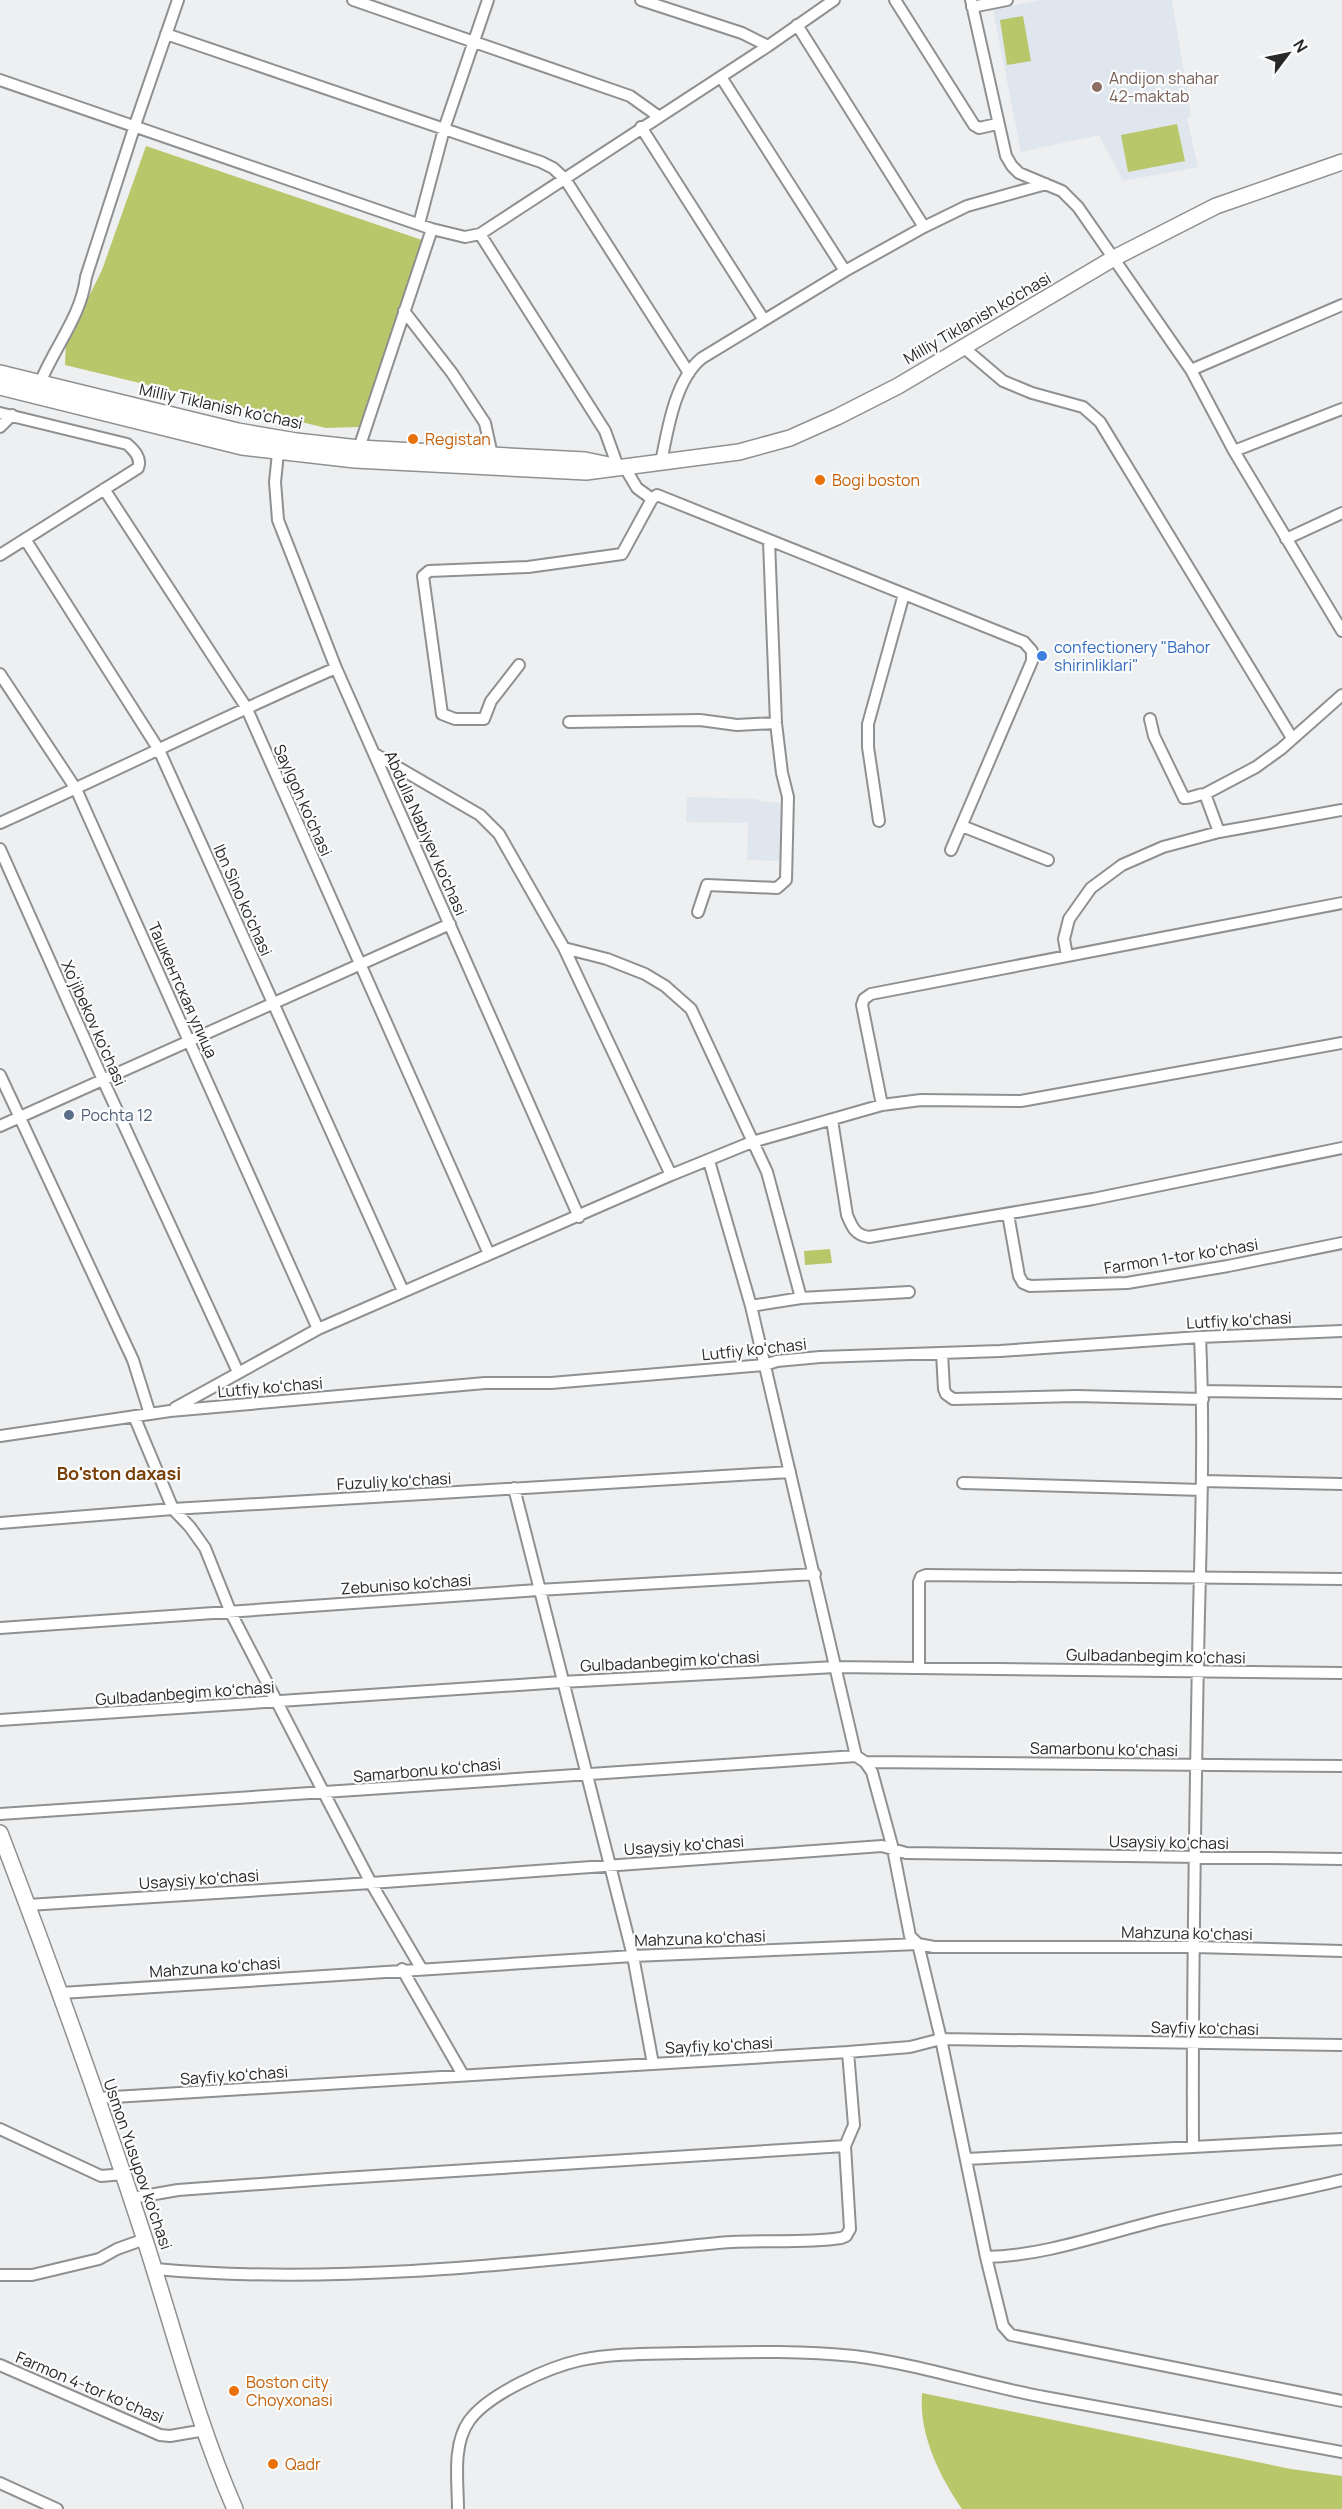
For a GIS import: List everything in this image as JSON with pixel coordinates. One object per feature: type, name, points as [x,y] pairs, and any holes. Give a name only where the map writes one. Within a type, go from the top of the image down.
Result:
[{"type":"main road","name":"Milliy Tiklanish ko'chasi","points":[[0,373],[38,389],[242,447],[278,453],[355,460],[586,472],[739,452],[790,438],[898,386],[1114,258],[1216,206],[1342,162]]},
{"type":"main road","name":"Milliy Tiklanish ko'chasi","points":[[0,387],[38,389],[296,441],[359,448],[585,460],[621,466]]},
{"type":"main road","name":"Usmon Yusupov ko'chasi","points":[[0,1833],[98,2098],[205,2430],[235,2509]]},
{"type":"street","points":[[38,389],[82,299],[86,277],[178,0]]},
{"type":"street","points":[[353,0],[630,96],[658,116]]},
{"type":"street","points":[[419,224],[444,129],[488,0]]},
{"type":"street","points":[[641,0],[742,33],[768,46]]},
{"type":"street","points":[[0,80],[432,229],[465,237],[480,234],[768,46],[834,0]]},
{"type":"street","points":[[895,0],[974,125],[980,128],[997,124]]},
{"type":"street","points":[[1007,0],[971,3],[997,124],[1011,166],[1019,173],[1062,191],[1074,202],[1114,258],[1191,370],[1234,451],[1342,631]]},
{"type":"street","points":[[797,25],[924,227]]},
{"type":"street","points":[[166,34],[553,168],[565,179],[689,373]]},
{"type":"street","points":[[721,77],[845,271]]},
{"type":"street","points":[[641,127],[764,320]]},
{"type":"street","points":[[661,464],[669,419],[689,373],[702,358],[845,271],[924,227],[967,206],[1046,184]]},
{"type":"street","points":[[359,448],[432,229]]},
{"type":"street","points":[[480,234],[605,431],[621,466],[637,488],[652,499]]},
{"type":"street","points":[[1191,370],[1342,305]]},
{"type":"street","points":[[404,311],[452,373],[482,417],[487,427],[492,455]]},
{"type":"street","points":[[963,347],[1003,381],[1032,393],[1083,407],[1100,422],[1293,738]]},
{"type":"street","points":[[1234,451],[1342,409]]},
{"type":"street","points":[[0,413],[127,444],[138,457],[138,468],[0,555]]},
{"type":"street","points":[[0,428],[12,416]]},
{"type":"street","name":"Abdulla Nabiyev ko'chasi","points":[[278,453],[274,482],[278,520],[336,668],[579,1216]]},
{"type":"street","name":"Saylgoh ko'chasi","points":[[104,489],[246,707],[358,964],[489,1254]]},
{"type":"street","points":[[519,665],[491,701],[484,719],[455,719],[443,715],[423,576],[429,571],[528,567],[621,554],[652,499],[657,495],[769,542],[1024,642],[1032,651],[1032,661],[951,850]]},
{"type":"street","points":[[1286,539],[1342,513]]},
{"type":"street","name":"Ibn Sino ko'chasi","points":[[25,539],[159,750],[403,1291]]},
{"type":"street","points":[[698,912],[707,885],[777,888],[782,886],[786,880],[788,797],[782,774],[776,723],[769,542]]},
{"type":"street","points":[[879,821],[868,747],[868,724],[904,594]]},
{"type":"street","points":[[0,823],[246,707],[336,668]]},
{"type":"street","name":"Ташкентская улица","points":[[0,674],[76,789],[318,1329]]},
{"type":"street","points":[[1150,719],[1154,736],[1184,798],[1205,794],[1256,767],[1342,695]]},
{"type":"street","points":[[569,722],[700,720],[736,725],[776,723]]},
{"type":"street","points":[[375,754],[480,815],[499,834],[564,948],[671,1175]]},
{"type":"street","points":[[1205,794],[1219,832]]},
{"type":"street","points":[[1066,956],[1064,939],[1069,919],[1091,888],[1122,865],[1163,847],[1219,832],[1342,810]]},
{"type":"street","points":[[962,826],[1048,860]]},
{"type":"street","name":"Xo'jibekov ko'chasi","points":[[0,849],[103,1080],[238,1372]]},
{"type":"street","points":[[882,1105],[862,1005],[866,997],[875,993],[1342,903]]},
{"type":"street","points":[[0,1126],[450,924]]},
{"type":"street","points":[[564,948],[607,959],[645,974],[664,986],[691,1009],[767,1173],[801,1298]]},
{"type":"street","points":[[170,1411],[318,1329],[752,1142],[882,1105],[921,1100],[1021,1101],[1342,1043]]},
{"type":"street","points":[[0,1075],[133,1360],[150,1414]]},
{"type":"street","points":[[832,1120],[847,1215],[853,1229],[861,1236],[869,1237],[1008,1214],[1342,1148]]},
{"type":"street","points":[[709,1161],[751,1306],[835,1667],[860,1759],[872,1772],[893,1849],[910,1936],[918,1944],[1003,2326],[1011,2335],[1342,2402]]},
{"type":"street","name":"Farmon 1-tor koʻchasi","points":[[1008,1214],[1019,1276],[1023,1283],[1030,1286],[1127,1282],[1228,1266],[1342,1243]]},
{"type":"street","points":[[751,1306],[801,1298],[909,1292]]},
{"type":"street","name":"Lutfiy koʻchasi","points":[[0,1436],[170,1411],[485,1383],[551,1383],[765,1365],[777,1360],[1342,1331]]},
{"type":"street","points":[[1193,2146],[1192,2042],[1203,1395],[1200,1337]]},
{"type":"street","points":[[942,1353],[944,1389],[946,1395],[953,1399],[1342,1394]]},
{"type":"street","points":[[135,1416],[173,1509],[201,1542],[231,1612],[324,1793],[371,1883],[421,1968]]},
{"type":"street","name":"Fuzuliy koʻchasi","points":[[0,1523],[173,1509],[790,1472]]},
{"type":"street","points":[[963,1483],[1202,1486],[1342,1484]]},
{"type":"street","points":[[514,1488],[538,1590],[633,1956],[653,2064]]},
{"type":"street","name":"Zebuniso ko'chasi","points":[[0,1628],[538,1590],[815,1574]]},
{"type":"street","points":[[919,1668],[919,1582],[921,1577],[926,1575],[1342,1579]]},
{"type":"street","name":"Gulbadanbegim koʻchasi","points":[[0,1720],[562,1682],[835,1667],[1342,1673]]},
{"type":"street","name":"Samarbonu koʻchasi","points":[[0,1814],[324,1793],[585,1772],[860,1759],[1342,1766]]},
{"type":"street","name":"Usaysiy koʻchasi","points":[[28,1905],[882,1846],[906,1853],[1342,1859]]},
{"type":"street","name":"Mahzuna koʻchasi","points":[[61,1993],[402,1969],[633,1956],[918,1944],[934,1947],[1194,1947],[1342,1951]]},
{"type":"street","points":[[402,1969],[463,2075]]},
{"type":"street","name":"Sayfiy koʻchasi","points":[[98,2098],[848,2052],[910,2047],[940,2039],[1342,2045]]},
{"type":"street","points":[[155,2269],[196,2273],[266,2274],[412,2270],[722,2243],[841,2238],[849,2233],[851,2223],[845,2146],[850,2139],[854,2125],[848,2052]]},
{"type":"street","points":[[0,2129],[101,2176],[124,2174]]},
{"type":"street","points":[[967,2159],[1342,2139]]},
{"type":"street","points":[[132,2198],[178,2190],[845,2146]]},
{"type":"street","points":[[986,2257],[1005,2257],[1057,2247],[1166,2219],[1342,2180]]},
{"type":"street","points":[[0,2275],[32,2275],[99,2259],[117,2249],[145,2240]]},
{"type":"street","points":[[458,2509],[460,2443],[469,2421],[476,2414],[501,2395],[565,2364],[626,2355],[798,2352],[856,2356],[927,2370],[1011,2391],[1342,2452]]},
{"type":"street","name":"Farmon 4-tor koʻchasi","points":[[0,2365],[160,2435],[170,2436],[205,2430]]},
{"type":"street","points":[[0,2483],[57,2509]]},
{"type":"shaded area","name":"Andijon shahar 42-maktab","points":[[1040,0],[1172,0],[1190,108],[1191,117],[1187,118],[1198,167],[1123,181],[1099,135],[1021,152],[993,10]]},
{"type":"shaded area","points":[[687,797],[758,799],[758,801],[782,803],[781,861],[747,860],[748,823],[686,822]]},
{"type":"green space","points":[[1023,16],[1031,61],[1007,65],[1000,20]]},
{"type":"green space","points":[[1177,124],[1185,161],[1128,172],[1121,135]]},
{"type":"green space","points":[[146,146],[422,240],[359,427],[326,428],[65,365],[66,343],[102,270]]},
{"type":"green space","points":[[830,1249],[832,1263],[805,1265],[804,1251]]},
{"type":"green space","points":[[922,2393],[1291,2469],[1342,2476],[1342,2509],[962,2509],[932,2454],[924,2424]]},
{"type":"place","name":"Andijon shahar 42-maktab","points":[[1097,87]]},
{"type":"place","name":"Registan","points":[[413,439]]},
{"type":"place","name":"Bogi boston","points":[[820,480]]},
{"type":"place","name":"confectionery \"Bahor shirinliklari\"","points":[[1042,656]]},
{"type":"place","name":"Pochta 12","points":[[69,1115]]},
{"type":"place","name":"Boston city Choyxonasi","points":[[234,2391]]},
{"type":"place","name":"Qadr","points":[[273,2464]]},
{"type":"district","name":"Bo'ston daxasi","points":[[119,1473]]}]
